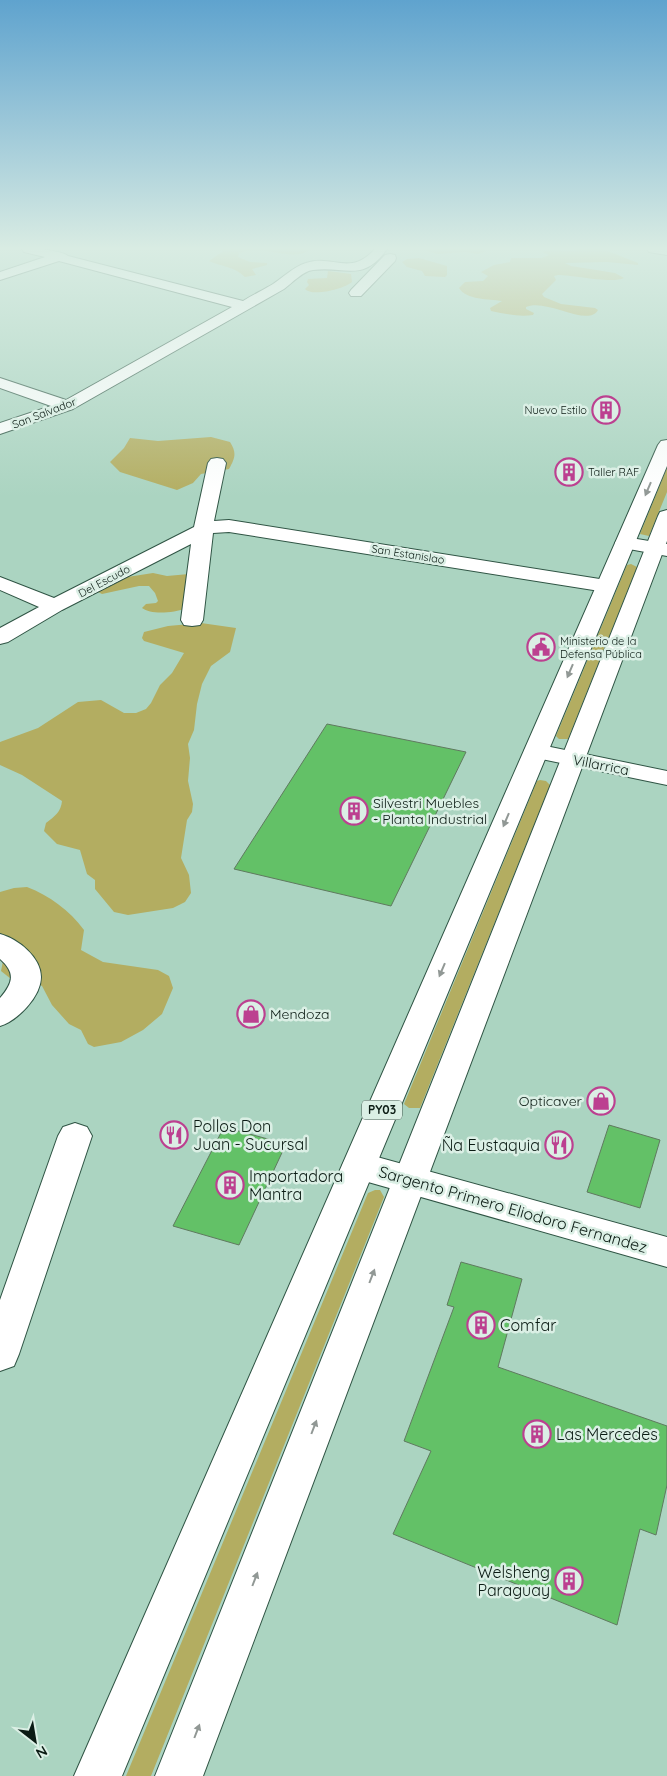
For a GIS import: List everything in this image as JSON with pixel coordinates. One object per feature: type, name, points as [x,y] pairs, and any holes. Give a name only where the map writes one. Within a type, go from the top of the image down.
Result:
[{"type":"main road","name":"San Salvador","points":[[0,429],[67,406],[195,332]]},
{"type":"main road","points":[[0,383],[67,406]]},
{"type":"main road","name":"PY03","points":[[179,1776],[573,760],[649,547],[667,445]]},
{"type":"main road","points":[[192,620],[217,463]]},
{"type":"main road","name":"PY03","points":[[98,1776],[606,586],[649,547],[667,516]]},
{"type":"main road","name":"San Estanislao","points":[[206,527],[228,526],[606,586]]},
{"type":"main road","name":"Del Escudo","points":[[0,638],[55,606],[206,527]]},
{"type":"main road","points":[[0,584],[55,606]]},
{"type":"main road","name":"Villarrica","points":[[536,752],[667,778]]},
{"type":"main road","points":[[0,1015],[14,1004],[25,990],[24,966],[7,948]]},
{"type":"main road","points":[[0,1354],[75,1136]]},
{"type":"main road","name":"Sargento Primero Eliodoro Fernandez","points":[[359,1166],[667,1252]]},
{"type":"shaded area","points":[[211,437],[230,442],[234,449],[233,462],[229,469],[201,474],[193,483],[177,490],[120,472],[110,462],[124,448],[130,438],[158,441]]},
{"type":"shaded area","points":[[667,468],[667,492],[649,536],[640,534]]},
{"type":"shaded area","points":[[631,564],[637,567],[568,739],[559,739],[556,736],[627,565]]},
{"type":"shaded area","points":[[153,573],[167,576],[189,574],[205,593],[206,598],[194,606],[185,609],[156,612],[142,608],[146,604],[158,601],[155,593],[149,586],[139,586],[102,594],[96,591],[121,578]]},
{"type":"shaded area","points":[[201,623],[236,628],[230,652],[211,666],[202,684],[194,730],[188,744],[190,758],[188,781],[193,804],[192,812],[187,820],[181,858],[189,875],[191,893],[185,902],[173,908],[128,915],[114,912],[95,889],[95,880],[87,874],[80,850],[57,844],[44,831],[46,823],[59,811],[62,801],[22,775],[0,765],[0,742],[38,728],[78,702],[101,700],[124,713],[136,713],[146,709],[160,685],[172,673],[184,653],[144,641],[142,638],[144,632],[168,626]]},
{"type":"shaded area","points":[[537,781],[546,781],[550,785],[420,1108],[409,1108],[404,1104]]},
{"type":"shaded area","points":[[27,887],[59,904],[84,930],[81,950],[103,962],[158,970],[169,976],[173,988],[162,1014],[143,1030],[121,1042],[94,1047],[88,1044],[81,1030],[69,1024],[52,1005],[42,986],[36,983],[11,979],[1,971],[3,961],[0,942],[0,892]]},
{"type":"shaded area","points":[[380,1190],[384,1197],[151,1776],[126,1776],[368,1193]]},
{"type":"building","name":"Silvestri Muebles - Planta Industrial","points":[[327,724],[466,752],[391,906],[234,869]]},
{"type":"building","points":[[609,1125],[660,1140],[640,1208],[587,1192]]},
{"type":"building","name":"Importadora Mantra","points":[[224,1127],[286,1144],[239,1245],[173,1226]]},
{"type":"building","points":[[461,1262],[522,1279],[498,1367],[667,1426],[667,1485],[656,1535],[640,1529],[617,1625],[393,1534],[431,1451],[404,1441],[454,1307],[447,1305]]},
{"type":"place","name":"Nuevo Estilo","points":[[606,410]]},
{"type":"place","name":"Taller RAF","points":[[569,472]]},
{"type":"place","name":"Ministerio de la Defensa Pública","points":[[541,647]]},
{"type":"place","name":"Silvestri Muebles - Planta Industrial","points":[[354,811]]},
{"type":"place","name":"Mendoza","points":[[251,1014]]},
{"type":"place","name":"Opticaver","points":[[601,1101]]},
{"type":"place","name":"Pollos Don Juan - Sucursal","points":[[174,1135]]},
{"type":"place","name":"Ña Eustaquia","points":[[559,1145]]},
{"type":"place","name":"Importadora Mantra","points":[[230,1185]]},
{"type":"place","name":"Comfar","points":[[481,1325]]},
{"type":"place","name":"Las Mercedes","points":[[537,1434]]},
{"type":"place","name":"Welsheng Paraguay","points":[[569,1581]]}]
